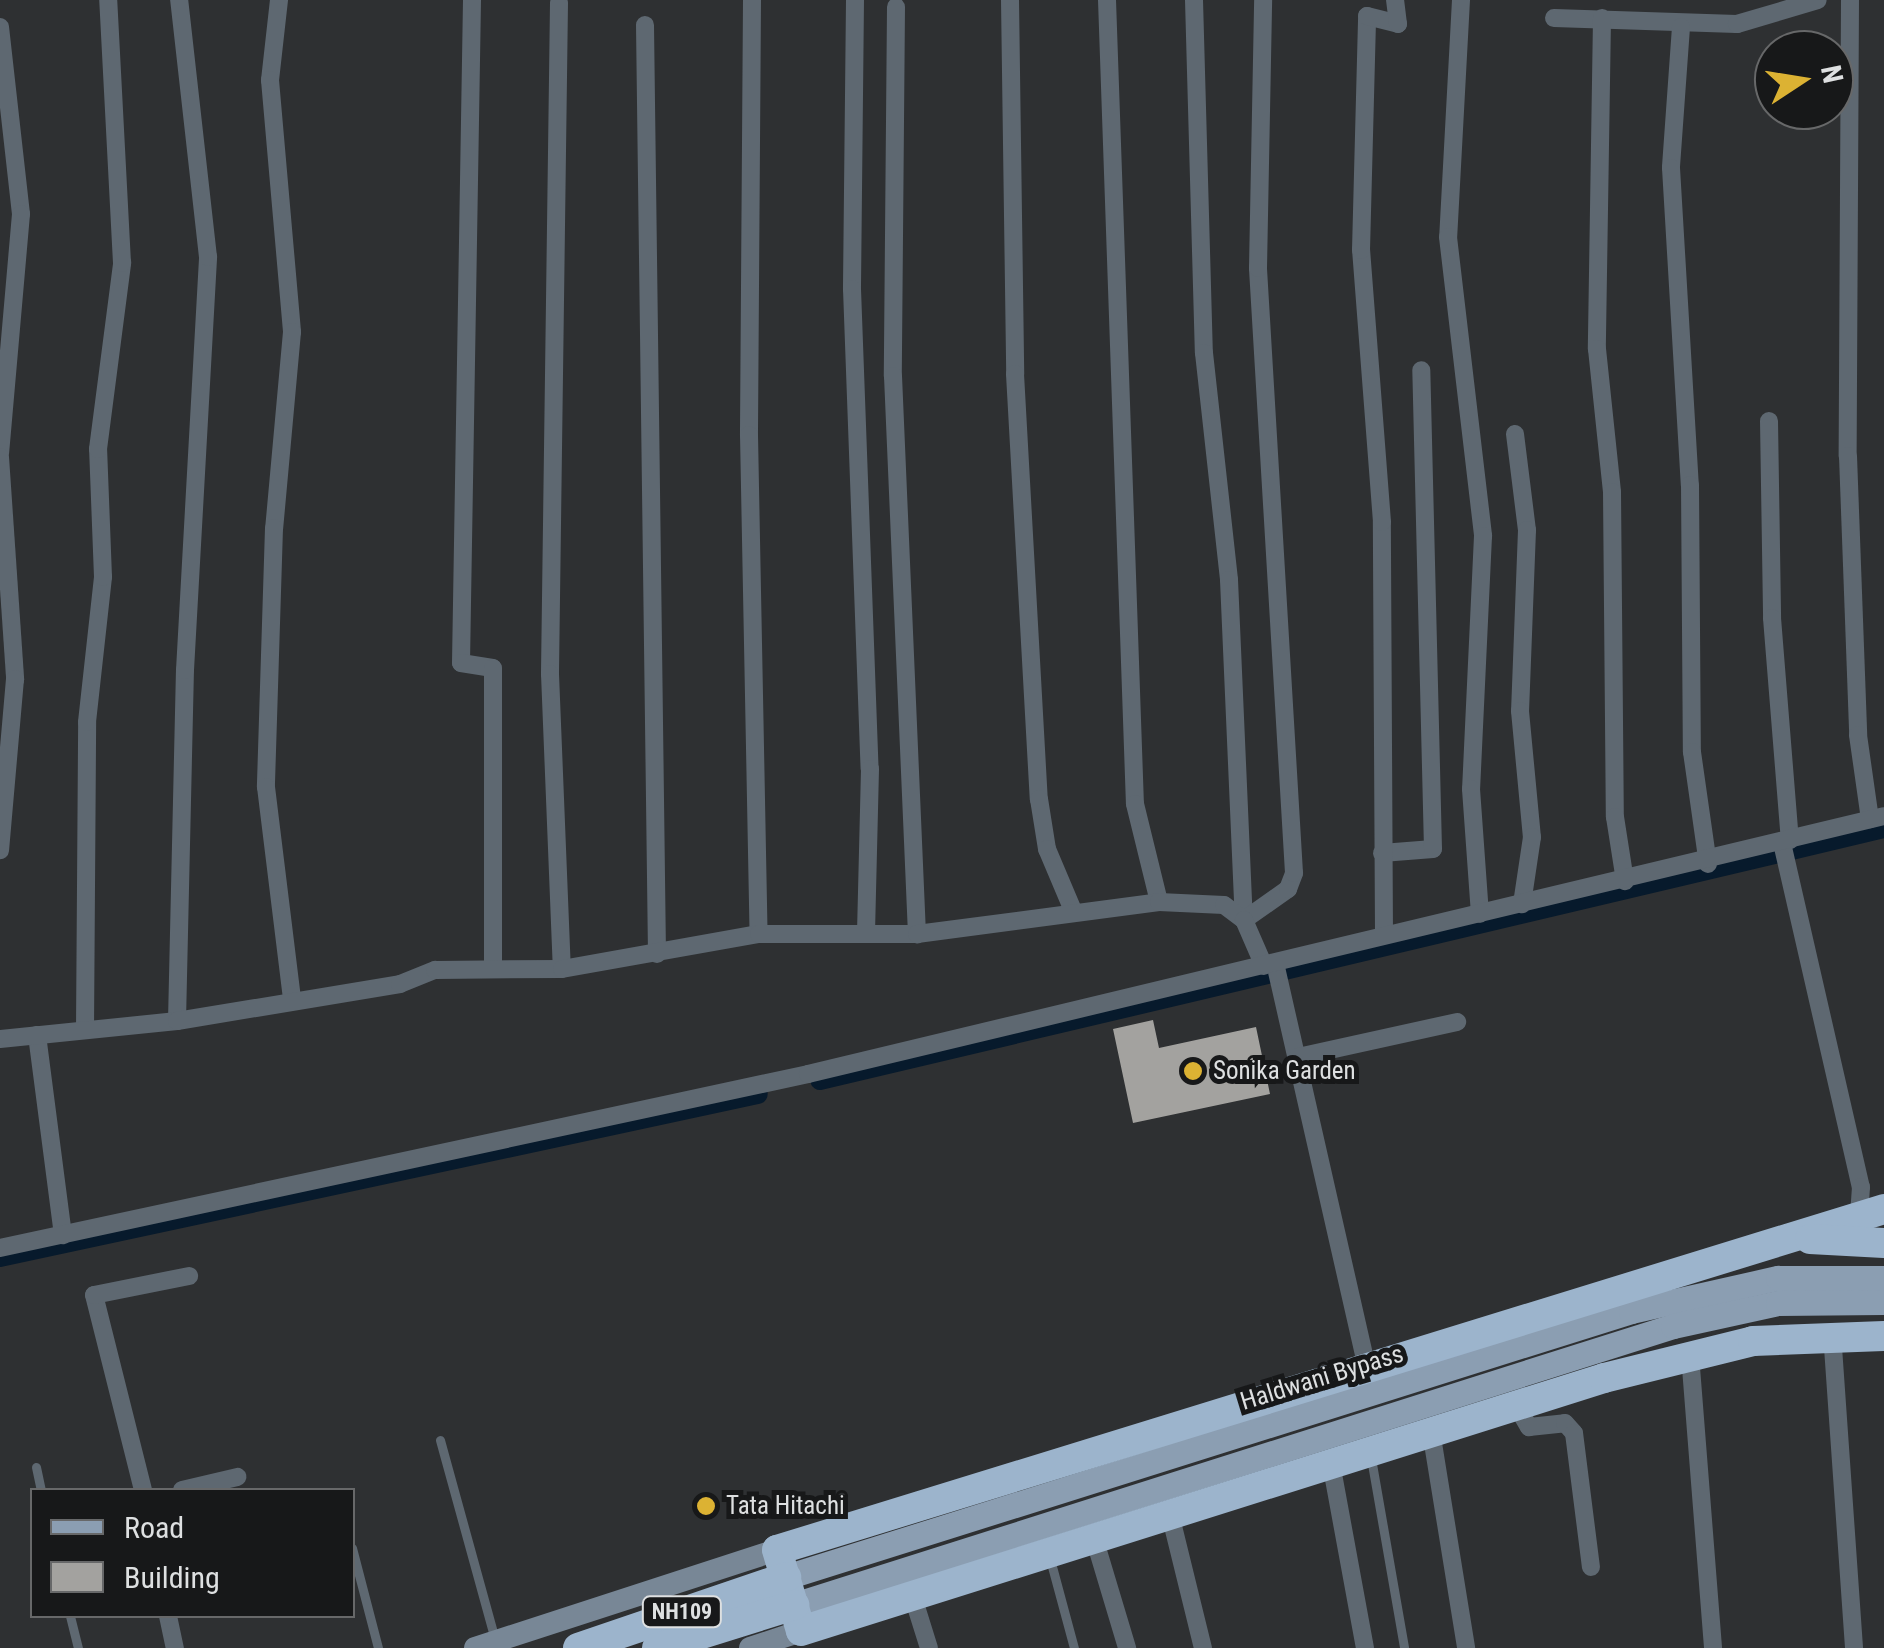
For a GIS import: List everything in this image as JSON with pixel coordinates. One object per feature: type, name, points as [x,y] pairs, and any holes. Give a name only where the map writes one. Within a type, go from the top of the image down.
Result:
[{"type":"highway","points":[[789,1591],[1366,1365],[1871,1212]]},
{"type":"highway","points":[[1772,1242],[1884,1243]]},
{"type":"highway","points":[[789,1591],[914,1597],[1170,1518],[1515,1403],[1690,1355],[1832,1334],[1884,1336]]},
{"type":"highway","name":"NH109","points":[[578,1648],[789,1591]]},
{"type":"highway","name":"NH109","points":[[658,1648],[789,1591]]},
{"type":"main road","name":"Haldwani Bypass","points":[[789,1591],[1631,1310],[1778,1278],[1884,1278]]},
{"type":"main road","points":[[789,1591],[1672,1326],[1778,1302],[1884,1302]]},
{"type":"street","points":[[85,1030],[87,722],[104,577],[98,449],[122,263],[108,0]]},
{"type":"street","points":[[177,1021],[185,670],[208,257],[179,0]]},
{"type":"street","points":[[279,0],[271,90],[292,332],[274,528],[266,787],[292,999]]},
{"type":"street","points":[[472,0],[462,663],[493,668],[493,966]]},
{"type":"street","points":[[752,0],[748,435],[759,934]]},
{"type":"street","points":[[855,0],[852,289],[870,770],[866,930]]},
{"type":"street","points":[[1010,0],[1015,374],[1040,799],[1046,848],[1074,913]]},
{"type":"street","points":[[1107,0],[1135,804],[1159,902]]},
{"type":"street","points":[[1194,0],[1204,353],[1229,580],[1244,920]]},
{"type":"street","points":[[1244,920],[1288,889],[1294,873],[1258,268],[1263,0]]},
{"type":"street","points":[[1384,935],[1382,522],[1361,231],[1367,16],[1398,24],[1395,0]]},
{"type":"street","points":[[1461,0],[1448,237],[1483,536],[1470,789],[1480,914]]},
{"type":"street","points":[[1554,18],[1602,18],[1624,9],[1681,27],[1818,0]]},
{"type":"street","points":[[0,1248],[1273,970],[1384,935],[1786,848],[1877,817],[1858,735],[1848,456],[1850,0]]},
{"type":"street","points":[[559,3],[550,674],[562,968]]},
{"type":"street","points":[[896,7],[893,376],[917,934]]},
{"type":"street","points":[[1602,18],[1597,349],[1612,492],[1616,818],[1625,881]]},
{"type":"street","points":[[645,24],[657,954]]},
{"type":"street","points":[[0,27],[21,214],[0,455],[15,678],[0,850]]},
{"type":"street","points":[[1681,27],[1671,168],[1690,485],[1692,752],[1708,864]]},
{"type":"street","points":[[1382,853],[1432,849],[1421,370]]},
{"type":"street","points":[[1769,421],[1772,618],[1786,848],[1862,1187],[1871,1212]]},
{"type":"street","points":[[1514,434],[1526,530],[1520,711],[1532,837],[1522,904]]},
{"type":"street","points":[[0,1039],[177,1021],[493,966],[562,968],[759,934],[866,930],[917,934],[1159,902],[1224,905],[1244,920],[1273,970],[1298,1056],[1366,1365]]},
{"type":"street","points":[[1298,1056],[1456,1022]]},
{"type":"street","points":[[37,1035],[63,1235]]},
{"type":"street","points":[[142,1488],[94,1296],[189,1276]]},
{"type":"street","points":[[1832,1334],[1854,1648]]},
{"type":"street","points":[[1690,1355],[1713,1648]]},
{"type":"street","points":[[1515,1403],[1528,1427],[1566,1423],[1574,1434],[1591,1567]]},
{"type":"street","points":[[1431,1431],[1466,1648]]},
{"type":"street","points":[[1331,1464],[1365,1648]]},
{"type":"street","points":[[190,1488],[237,1477]]},
{"type":"street","points":[[1170,1518],[1203,1648]]},
{"type":"street","points":[[1095,1541],[1127,1648]]},
{"type":"street","points":[[485,1645],[789,1591]]},
{"type":"street","points":[[750,1648],[789,1591]]},
{"type":"street","points":[[914,1597],[929,1648]]},
{"type":"street","points":[[168,1618],[175,1648]]},
{"type":"lane","points":[[440,1440],[485,1645]]},
{"type":"lane","points":[[1369,1450],[1404,1647]]},
{"type":"lane","points":[[36,1467],[41,1488]]},
{"type":"lane","points":[[1048,1554],[1074,1648]]},
{"type":"lane","points":[[355,1560],[378,1648]]},
{"type":"lane","points":[[70,1618],[78,1648]]},
{"type":"building","name":"Sonika Garden","points":[[1153,1020],[1159,1048],[1256,1027],[1270,1094],[1133,1123],[1113,1029]]},
{"type":"waterway","points":[[820,1080],[1884,828]]},
{"type":"waterway","points":[[0,1257],[758,1094]]},
{"type":"place","name":"Sonika Garden","points":[[1193,1071]]},
{"type":"place","name":"Tata Hitachi","points":[[706,1506]]}]
